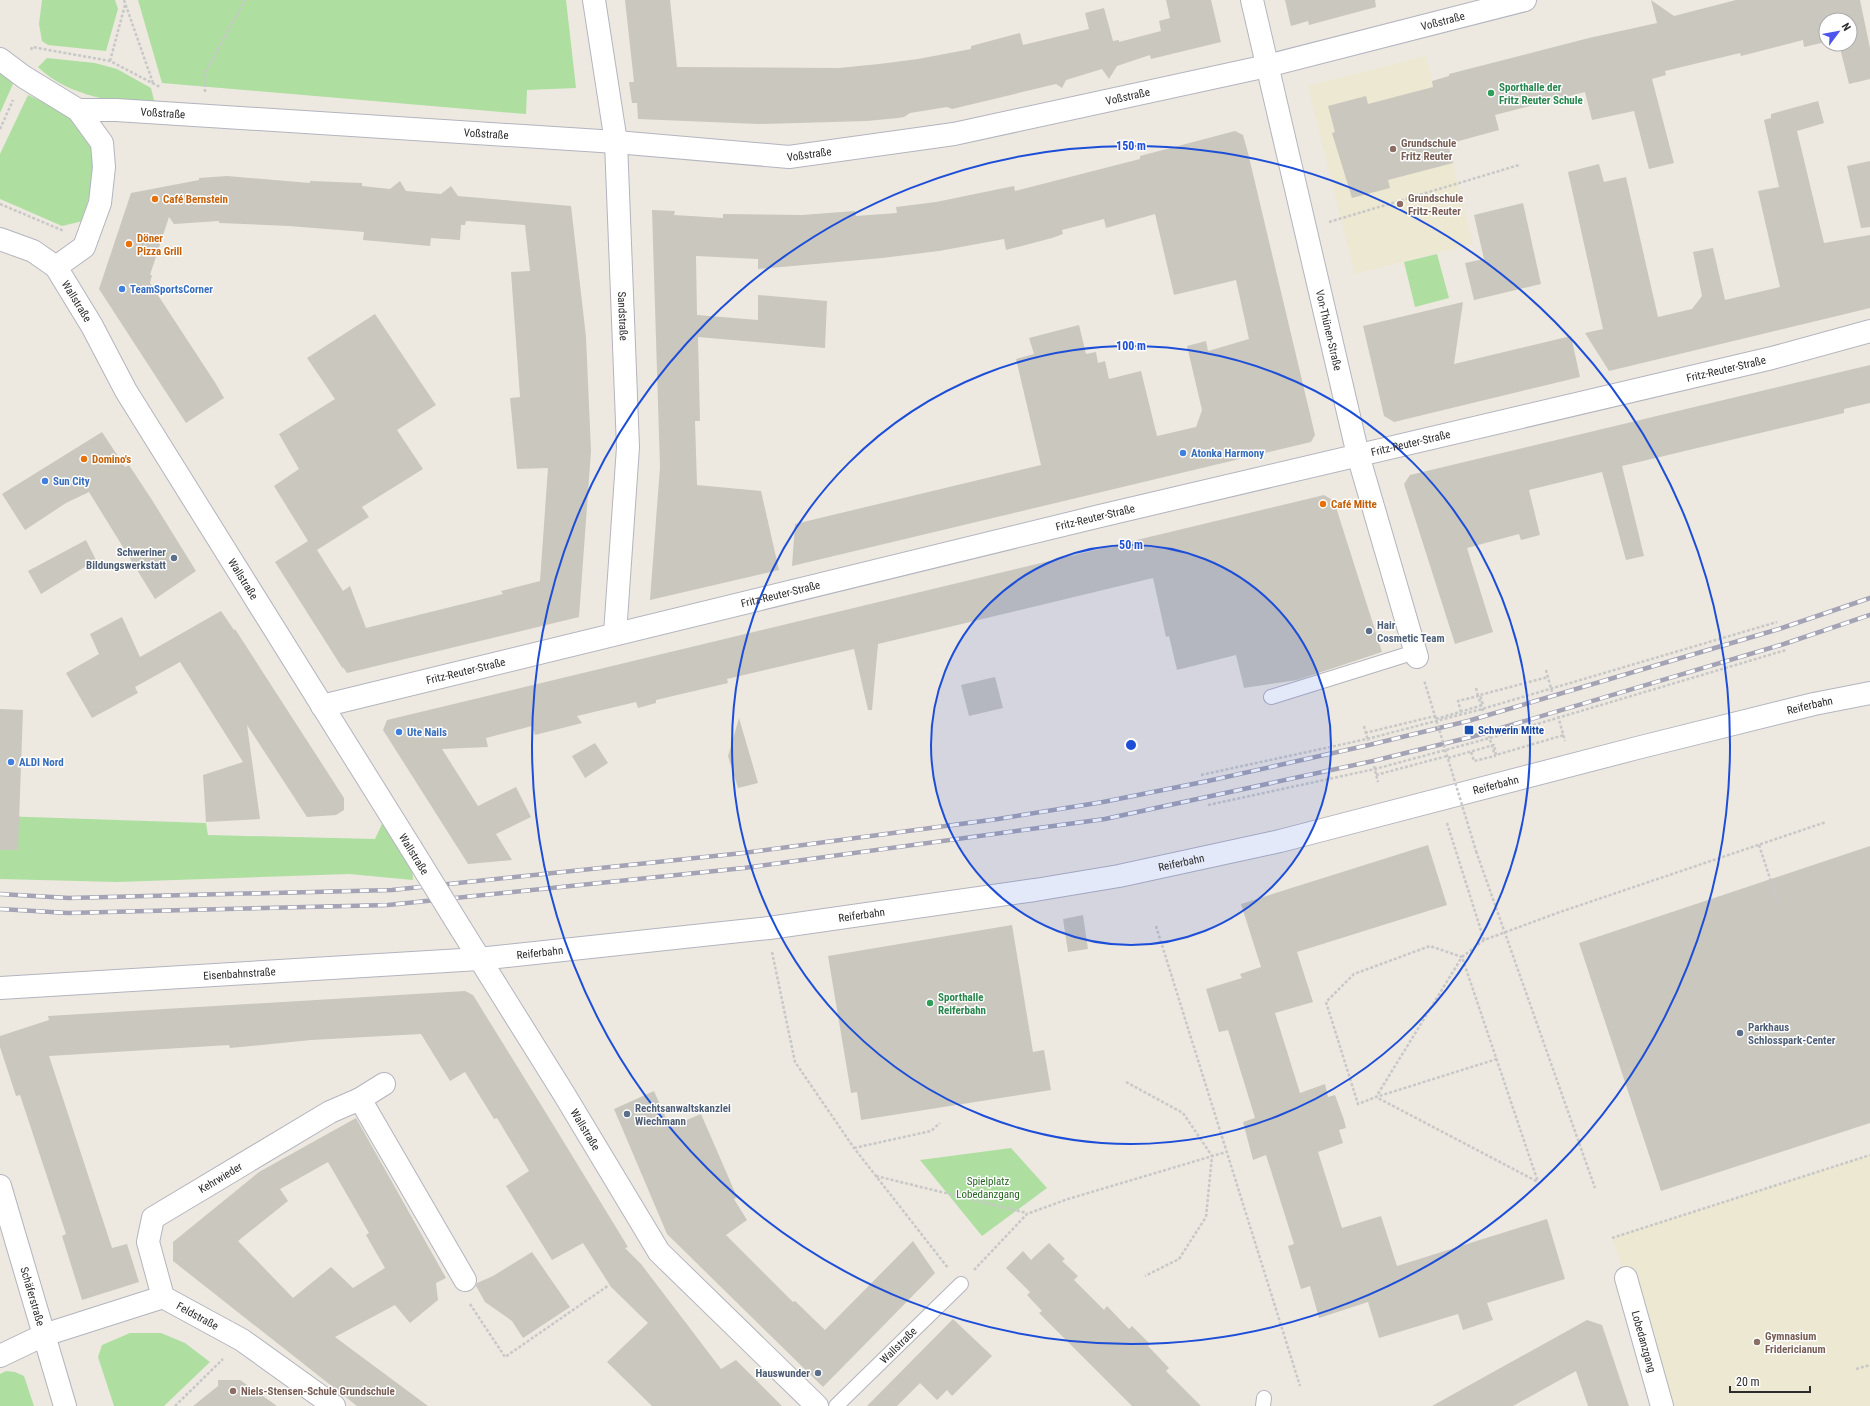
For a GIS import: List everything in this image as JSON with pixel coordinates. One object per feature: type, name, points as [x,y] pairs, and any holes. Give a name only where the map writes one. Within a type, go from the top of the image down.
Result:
[{"type":"street","name":"Sandstraße","points":[[594,0],[616,142],[628,447],[615,634]]},
{"type":"street","name":"Von-Thünen-Straße","points":[[1252,0],[1358,455],[1416,655]]},
{"type":"street","name":"Voßstraße","points":[[78,110],[163,113],[616,142],[789,157],[954,134],[1267,66],[1525,0]]},
{"type":"street","points":[[0,59],[24,77],[78,110],[102,143],[104,167],[100,203],[84,247]]},
{"type":"street","name":"Wallstraße","points":[[0,238],[33,250],[56,267],[92,326],[130,398],[564,1094],[659,1252],[816,1406]]},
{"type":"street","name":"Wallstraße","points":[[56,267],[84,247]]},
{"type":"street","name":"Fritz-Reuter-Straße","points":[[322,706],[1358,455],[1772,358],[1870,331]]},
{"type":"street","name":"Reiferbahn","points":[[479,959],[769,928],[1035,890],[1119,876],[1280,841],[1640,747],[1814,704],[1870,693]]},
{"type":"street","name":"Eisenbahnstraße","points":[[0,988],[479,959]]},
{"type":"street","name":"Kehrwieder","points":[[163,1297],[148,1242],[153,1218],[330,1112],[360,1099],[384,1084]]},
{"type":"street","points":[[360,1099],[465,1280]]},
{"type":"street","name":"Schäferstraße","points":[[0,1186],[65,1406]]},
{"type":"street","name":"Lobedanzgang","points":[[1626,1278],[1662,1406]]},
{"type":"street","points":[[0,1356],[44,1335],[163,1297]]},
{"type":"street","name":"Feldstraße","points":[[163,1297],[242,1340],[334,1406]]},
{"type":"lane","points":[[1271,697],[1416,655]]},
{"type":"lane","name":"Wallstraße","points":[[836,1406],[961,1284]]},
{"type":"path","points":[[124,0],[163,113]]},
{"type":"path","points":[[205,93],[205,73],[245,0]]},
{"type":"path","points":[[110,61],[125,5]]},
{"type":"path","points":[[32,47],[110,61],[153,83]]},
{"type":"path","points":[[1305,229],[1519,165]]},
{"type":"path","points":[[0,204],[69,233],[84,247]]},
{"type":"path","points":[[1201,775],[1367,740],[1482,710],[1552,691],[1778,622]]},
{"type":"path","points":[[1208,805],[1375,767],[1490,737],[1786,650]]},
{"type":"path","points":[[1416,655],[1476,851],[1595,1188]]},
{"type":"path","points":[[1546,670],[1552,691]]},
{"type":"path","points":[[1365,733],[1461,712],[1483,705],[1480,695],[1548,677]]},
{"type":"path","points":[[1476,688],[1482,710]]},
{"type":"path","points":[[1461,712],[1458,701],[1478,696]]},
{"type":"path","points":[[1559,717],[1566,742]]},
{"type":"path","points":[[1364,726],[1367,740]]},
{"type":"path","points":[[1376,774],[1471,752],[1494,745],[1496,755],[1564,735]]},
{"type":"path","points":[[1471,752],[1474,762],[1494,756],[1490,737]]},
{"type":"path","points":[[1375,767],[1378,782]]},
{"type":"path","points":[[1447,822],[1484,940]]},
{"type":"path","points":[[1376,1097],[1462,958],[1484,940],[1560,912],[1826,822]]},
{"type":"path","points":[[1759,845],[1780,909]]},
{"type":"path","points":[[1156,926],[1300,1386]]},
{"type":"path","points":[[1462,958],[1430,946],[1354,974],[1326,1002],[1358,1104],[1497,1059]]},
{"type":"path","points":[[772,952],[795,1062],[854,1148],[961,1284],[1027,1214],[1068,1198],[1226,1152]]},
{"type":"path","points":[[1376,1097],[1538,1182],[1462,958]]},
{"type":"path","points":[[1126,1082],[1183,1113],[1212,1156],[1206,1217],[1179,1259],[1145,1276]]},
{"type":"path","points":[[854,1148],[932,1131],[940,1124]]},
{"type":"path","points":[[1612,1238],[1870,1155]]},
{"type":"path","points":[[876,1176],[1027,1214]]},
{"type":"path","points":[[473,1308],[505,1357],[609,1285]]},
{"type":"path","points":[[175,1406],[242,1340]]},
{"type":"path","points":[[1856,1369],[1870,1365]]},
{"type":"shaded area","name":"Grundschule Fritz-Reuter","points":[[1426,56],[1473,244],[1355,274],[1308,86]]},
{"type":"shaded area","name":"Gymnasium Fridericianum","points":[[1870,1155],[1870,1406],[1662,1406],[1626,1278],[1612,1238]]},
{"type":"green space","points":[[42,0],[115,0],[118,9],[106,51],[48,45],[42,41],[39,24]]},
{"type":"green space","points":[[138,0],[566,0],[576,88],[527,90],[526,114],[162,83]]},
{"type":"green space","points":[[47,58],[95,63],[117,69],[151,88],[156,109],[93,96],[63,85],[38,67]]},
{"type":"green space","points":[[0,72],[4,72],[13,84],[0,113]]},
{"type":"green space","points":[[28,95],[70,114],[89,137],[96,162],[83,221],[62,226],[0,199],[0,154]]},
{"type":"green space","points":[[1437,254],[1449,298],[1415,307],[1404,262]]},
{"type":"green space","points":[[388,811],[411,848],[413,880],[349,874],[117,882],[0,879],[0,816],[206,823],[208,835],[375,839]]},
{"type":"green space","name":"Spielplatz Lobedanzgang","points":[[1011,1148],[1047,1188],[982,1236],[920,1160]]},
{"type":"green space","points":[[130,1333],[161,1333],[185,1343],[210,1362],[164,1406],[114,1406],[98,1357],[102,1345]]},
{"type":"green space","points":[[6,1371],[15,1372],[24,1376],[34,1406],[0,1406],[0,1374]]},
{"type":"building","points":[[625,0],[670,0],[677,67],[839,68],[918,59],[971,49],[971,46],[1020,33],[1023,45],[1089,29],[1085,13],[1104,8],[1113,41],[1119,40],[1119,42],[1161,31],[1159,21],[1170,18],[1166,0],[1211,0],[1221,42],[1151,59],[1150,55],[1117,66],[1109,79],[1102,69],[1066,80],[1062,88],[1056,84],[952,109],[947,107],[910,113],[904,117],[898,118],[867,121],[758,124],[638,119],[637,103],[632,103],[629,82],[634,82]]},
{"type":"building","points":[[1285,0],[1375,0],[1376,7],[1309,25],[1308,21],[1291,26]]},
{"type":"building","points":[[1651,0],[1674,16],[1736,0],[1860,0],[1870,48],[1870,79],[1849,84],[1841,52],[1858,52],[1858,12],[1818,12],[1818,44],[1804,47],[1803,40],[1741,56],[1740,53],[1665,71],[1666,75],[1652,79],[1674,163],[1649,169],[1634,111],[1592,120],[1585,92],[1495,115],[1499,130],[1448,144],[1453,163],[1388,180],[1390,188],[1352,198],[1332,133],[1335,132],[1328,106],[1366,96],[1368,104],[1433,87],[1432,81],[1449,76],[1449,74],[1589,38],[1657,23]]},
{"type":"building","points":[[1818,101],[1824,123],[1797,131],[1824,243],[1870,235],[1870,308],[1609,371],[1585,333],[1603,329],[1568,172],[1599,164],[1604,182],[1626,177],[1658,317],[1692,309],[1702,296],[1693,252],[1713,248],[1725,300],[1780,287],[1758,191],[1779,187],[1764,120],[1771,118],[1771,114]]},
{"type":"building","points":[[1235,131],[1243,135],[1248,153],[1315,435],[1311,442],[792,566],[795,524],[1041,465],[1016,359],[1034,354],[1029,338],[1079,325],[1086,354],[1096,352],[1098,363],[1105,361],[1109,379],[1141,371],[1157,436],[1196,427],[1202,410],[1187,346],[1206,341],[1208,351],[1249,339],[1236,280],[1174,295],[1155,214],[1106,228],[1104,219],[1062,230],[1063,234],[1052,238],[1006,250],[1004,239],[939,251],[882,258],[758,269],[758,259],[696,256],[697,315],[758,320],[758,295],[827,301],[825,348],[698,337],[700,421],[695,421],[697,485],[761,491],[779,570],[650,600],[660,467],[652,210],[675,211],[674,215],[723,218],[723,214],[802,215],[855,211],[856,216],[897,213],[896,207],[936,202],[1014,186],[1015,191],[1140,159],[1140,156]]},
{"type":"building","points":[[1870,161],[1870,227],[1861,228],[1847,166]]},
{"type":"building","points":[[227,176],[310,183],[310,181],[362,183],[362,186],[390,189],[400,181],[406,191],[441,194],[451,186],[458,196],[571,206],[586,337],[591,451],[579,617],[347,673],[343,667],[343,669],[275,562],[308,541],[274,486],[299,469],[279,434],[335,399],[307,358],[375,314],[436,405],[397,430],[423,469],[362,507],[369,517],[317,550],[343,591],[350,586],[366,628],[503,594],[501,591],[540,581],[548,468],[517,469],[510,398],[520,397],[511,272],[530,271],[525,225],[466,221],[465,225],[461,225],[460,240],[431,238],[430,246],[363,240],[364,232],[289,226],[219,223],[219,221],[174,224],[169,217],[150,275],[152,275],[150,283],[224,398],[186,423],[99,289],[131,193],[199,180],[199,178]]},
{"type":"building","points":[[1523,203],[1541,284],[1474,300],[1465,263],[1484,259],[1474,215]]},
{"type":"building","points":[[1463,302],[1454,364],[1571,336],[1580,377],[1394,422],[1384,416],[1363,326]]},
{"type":"building","points":[[1870,365],[1870,403],[1844,409],[1844,413],[1622,466],[1644,556],[1626,560],[1602,472],[1529,490],[1540,535],[1521,540],[1519,534],[1467,548],[1493,632],[1455,644],[1404,484],[1410,475]]},
{"type":"building","points":[[102,432],[125,467],[129,465],[196,571],[155,599],[89,492],[66,503],[25,530],[2,494]]},
{"type":"building","points":[[1324,495],[1334,501],[1382,652],[1297,680],[1244,688],[1236,655],[1177,670],[1169,636],[1166,637],[1153,578],[878,644],[872,710],[868,710],[854,649],[727,679],[728,683],[656,700],[656,703],[638,708],[636,702],[577,716],[582,723],[535,735],[532,726],[486,738],[488,747],[442,749],[478,806],[516,787],[531,817],[496,834],[512,860],[468,864],[383,730],[387,720]]},
{"type":"building","points":[[86,540],[96,560],[41,594],[28,571]]},
{"type":"building","points":[[221,611],[234,630],[235,629],[344,798],[344,810],[336,815],[307,817],[247,725],[260,819],[206,822],[203,775],[243,762],[180,662],[135,687],[138,693],[92,718],[66,673],[99,654],[90,634],[122,617],[140,657]]},
{"type":"building","points":[[995,677],[1003,708],[969,716],[961,685]]},
{"type":"building","name":"ALDI Nord","points":[[0,709],[23,710],[18,850],[0,850]]},
{"type":"building","points":[[739,718],[758,783],[738,788],[728,756]]},
{"type":"building","points":[[595,743],[608,763],[585,778],[572,756]]},
{"type":"building","points":[[1428,845],[1447,905],[1297,952],[1313,1002],[1275,1013],[1300,1093],[1325,1084],[1328,1097],[1335,1095],[1344,1120],[1346,1128],[1339,1130],[1343,1143],[1318,1152],[1342,1228],[1381,1216],[1397,1266],[1547,1219],[1565,1279],[1487,1303],[1493,1320],[1463,1330],[1458,1314],[1379,1338],[1368,1302],[1319,1318],[1310,1286],[1301,1289],[1288,1246],[1294,1244],[1266,1155],[1253,1160],[1243,1122],[1255,1118],[1228,1030],[1219,1032],[1206,989],[1242,978],[1240,974],[1261,967],[1241,904]]},
{"type":"building","name":"Parkhaus Schlosspark-Center","points":[[1870,846],[1870,1123],[1661,1191],[1579,943]]},
{"type":"building","points":[[1083,915],[1088,949],[1068,952],[1063,919]]},
{"type":"building","name":"Sporthalle Reiferbahn","points":[[1012,925],[1033,1052],[1044,1050],[1051,1090],[861,1120],[857,1092],[851,1093],[828,956]]},
{"type":"building","points":[[465,991],[473,995],[628,1247],[625,1248],[641,1264],[721,1369],[736,1360],[782,1406],[652,1406],[607,1362],[648,1323],[611,1287],[583,1243],[552,1260],[506,1186],[529,1171],[497,1118],[494,1119],[465,1072],[450,1081],[421,1034],[311,1040],[230,1048],[229,1045],[49,1056],[112,1248],[127,1244],[139,1282],[82,1300],[62,1236],[66,1234],[20,1095],[16,1096],[0,1047],[0,1036],[49,1020],[48,1016]]},
{"type":"building","points":[[654,1091],[670,1127],[701,1114],[737,1197],[734,1199],[747,1220],[726,1235],[793,1302],[795,1301],[825,1330],[913,1241],[935,1273],[823,1387],[667,1234],[614,1109]]},
{"type":"building","points":[[356,1118],[446,1278],[436,1283],[438,1300],[410,1323],[395,1305],[335,1337],[428,1406],[357,1406],[173,1261],[173,1242],[259,1172]],"holes":[[[328,1162],[369,1233],[366,1235],[385,1268],[353,1288],[331,1267],[293,1298],[238,1241],[288,1201],[280,1189]]]},
{"type":"building","points":[[1049,1243],[1065,1259],[1062,1261],[1078,1276],[1074,1280],[1104,1310],[1107,1306],[1129,1329],[1132,1326],[1150,1344],[1148,1346],[1169,1368],[1166,1371],[1201,1406],[1132,1406],[1039,1313],[1042,1311],[1027,1295],[1030,1292],[1006,1268],[1023,1251],[1031,1260]]},
{"type":"building","points":[[532,1252],[570,1307],[523,1338],[512,1321],[485,1302],[476,1286],[477,1283],[493,1276]]},
{"type":"building","points":[[953,1319],[992,1356],[952,1396],[947,1390],[937,1400],[920,1383],[897,1406],[867,1406]]},
{"type":"building","points":[[1587,1320],[1602,1325],[1629,1406],[1588,1406],[1576,1371],[1513,1406],[1432,1406]]},
{"type":"building","name":"Niels-Stensen-Schule Grundschule","points":[[218,1380],[240,1380],[277,1406],[193,1406],[218,1386]]},
{"type":"railway","points":[[0,894],[69,898],[392,890],[743,853],[998,819],[1103,802],[1208,781],[1468,721],[1779,629],[1870,598]]},
{"type":"railway","points":[[0,909],[68,913],[388,905],[744,868],[1105,819],[1373,761],[1471,737],[1784,644],[1870,615]]},
{"type":"place","name":"Sporthalle der Fritz Reuter Schule","points":[[1491,93]]},
{"type":"place","name":"Grundschule Fritz Reuter","points":[[1393,149]]},
{"type":"place","name":"Café Bernstein","points":[[155,199]]},
{"type":"place","name":"Grundschule Fritz-Reuter","points":[[1400,204]]},
{"type":"place","name":"Döner Pizza Grill","points":[[129,244]]},
{"type":"place","name":"TeamSportsCorner","points":[[122,289]]},
{"type":"place","name":"Atonka Harmony","points":[[1183,453]]},
{"type":"place","name":"Domino's","points":[[84,459]]},
{"type":"place","name":"Sun City","points":[[45,481]]},
{"type":"place","name":"Café Mitte","points":[[1323,504]]},
{"type":"place","name":"Schweriner Bildungswerkstatt","points":[[174,558]]},
{"type":"place","name":"Hair Cosmetic Team","points":[[1369,631]]},
{"type":"place","name":"Schwerin Mitte","points":[[1469,730]]},
{"type":"place","name":"Ute Nails","points":[[399,732]]},
{"type":"place","name":"ALDI Nord","points":[[11,762]]},
{"type":"place","name":"Sporthalle Reiferbahn","points":[[930,1003]]},
{"type":"place","name":"Parkhaus Schlosspark-Center","points":[[1740,1033]]},
{"type":"place","name":"Rechtsanwaltskanzlei Wiechmann","points":[[627,1114]]},
{"type":"place","name":"Gymnasium Fridericianum","points":[[1757,1342]]},
{"type":"place","name":"Hauswunder","points":[[818,1373]]},
{"type":"place","name":"Niels-Stensen-Schule Grundschule","points":[[233,1391]]}]
